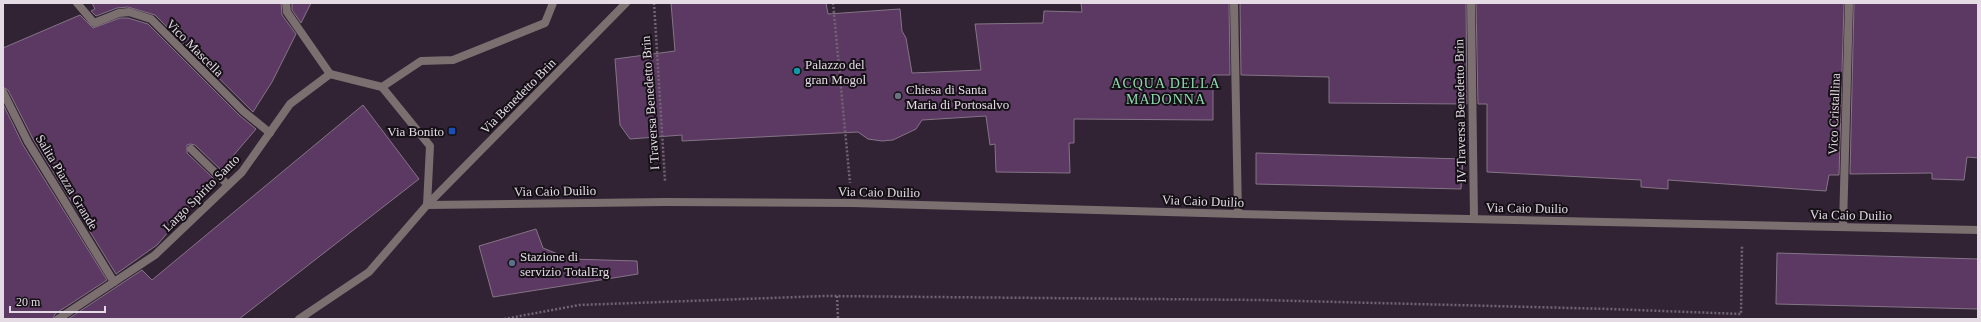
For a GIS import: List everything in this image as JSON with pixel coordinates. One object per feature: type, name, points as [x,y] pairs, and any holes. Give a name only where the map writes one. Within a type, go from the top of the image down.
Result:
[{"type":"street","name":"Vico Mascella","points":[[77,3],[94,23],[119,13],[129,12],[151,19],[231,100],[262,128],[270,133]]},
{"type":"street","points":[[286,3],[287,12],[330,74],[382,87],[430,146],[427,205]]},
{"type":"street","points":[[382,87],[421,61],[453,60],[545,23],[553,3]]},
{"type":"street","name":"Via Benedetto Brin","points":[[299,319],[369,272],[427,205],[626,3]]},
{"type":"street","points":[[1234,3],[1238,214]]},
{"type":"street","name":"IV Traversa Benedetto Brin","points":[[1471,3],[1474,218]]},
{"type":"street","name":"Vico Cristallina","points":[[1843,226],[1849,3]]},
{"type":"street","name":"Largo Spirito Santo","points":[[58,319],[155,255],[242,172],[290,104],[330,74]]},
{"type":"street","name":"Salita Piazza Grande","points":[[3,92],[28,142],[114,282]]},
{"type":"street","points":[[191,149],[228,185]]},
{"type":"street","name":"Via Caio Duilio","points":[[427,205],[666,202],[852,203],[1238,214],[1978,230]]},
{"type":"path","name":"I Traversa Benedetto Brin","points":[[654,3],[666,202]]},
{"type":"path","points":[[833,3],[852,203]]},
{"type":"path","points":[[504,319],[579,305],[837,296],[1260,300],[1610,308],[1741,314],[1741,225]]},
{"type":"path","points":[[837,296],[838,319]]},
{"type":"building","points":[[92,3],[281,3],[282,15],[296,34],[272,82],[253,112],[155,15],[128,7],[117,8],[96,16],[91,11],[95,9]]},
{"type":"building","points":[[292,3],[311,3],[301,23],[292,10]]},
{"type":"building","points":[[671,3],[826,3],[828,14],[900,9],[902,31],[906,38],[912,73],[981,70],[975,24],[1043,23],[1044,11],[1082,12],[1081,3],[1229,3],[1230,75],[1213,75],[1213,120],[1074,119],[1074,143],[1069,143],[1070,173],[996,172],[995,144],[990,145],[986,116],[922,120],[916,129],[893,140],[882,141],[868,139],[858,132],[682,141],[682,135],[630,139],[620,125],[615,59],[675,51]]},
{"type":"building","points":[[1240,3],[1466,3],[1467,104],[1329,103],[1329,77],[1241,75]]},
{"type":"building","points":[[1476,3],[1844,3],[1839,175],[1829,175],[1826,191],[1668,180],[1668,189],[1641,187],[1641,180],[1487,172],[1487,104],[1478,104]]},
{"type":"building","points":[[1854,3],[1978,3],[1978,158],[1967,157],[1964,180],[1932,179],[1932,173],[1850,174]]},
{"type":"building","points":[[80,15],[93,28],[120,18],[128,18],[148,24],[239,115],[256,129],[221,170],[195,145],[187,145],[187,153],[214,179],[157,245],[116,274],[33,139],[8,90],[3,87],[3,48]]},
{"type":"building","points":[[3,104],[23,145],[107,280],[55,314],[53,319],[3,319]]},
{"type":"building","points":[[363,105],[419,179],[239,319],[68,319],[142,270],[152,280]]},
{"type":"building","points":[[1256,153],[1463,159],[1461,189],[1256,184]]},
{"type":"building","points":[[536,229],[543,248],[570,259],[637,261],[638,274],[493,297],[479,246]]},
{"type":"building","points":[[1777,253],[1978,259],[1978,309],[1776,304]]},
{"type":"place","name":"Palazzo del gran Mogol","points":[[797,71]]},
{"type":"place","name":"Chiesa di Santa Maria di Portosalvo","points":[[898,96]]},
{"type":"place","name":"Via Bonito","points":[[452,131]]},
{"type":"place","name":"Stazione di servizio TotalErg","points":[[512,263]]},
{"type":"district","name":"ACQUA DELLA MADONNA","points":[[1166,92]]}]
